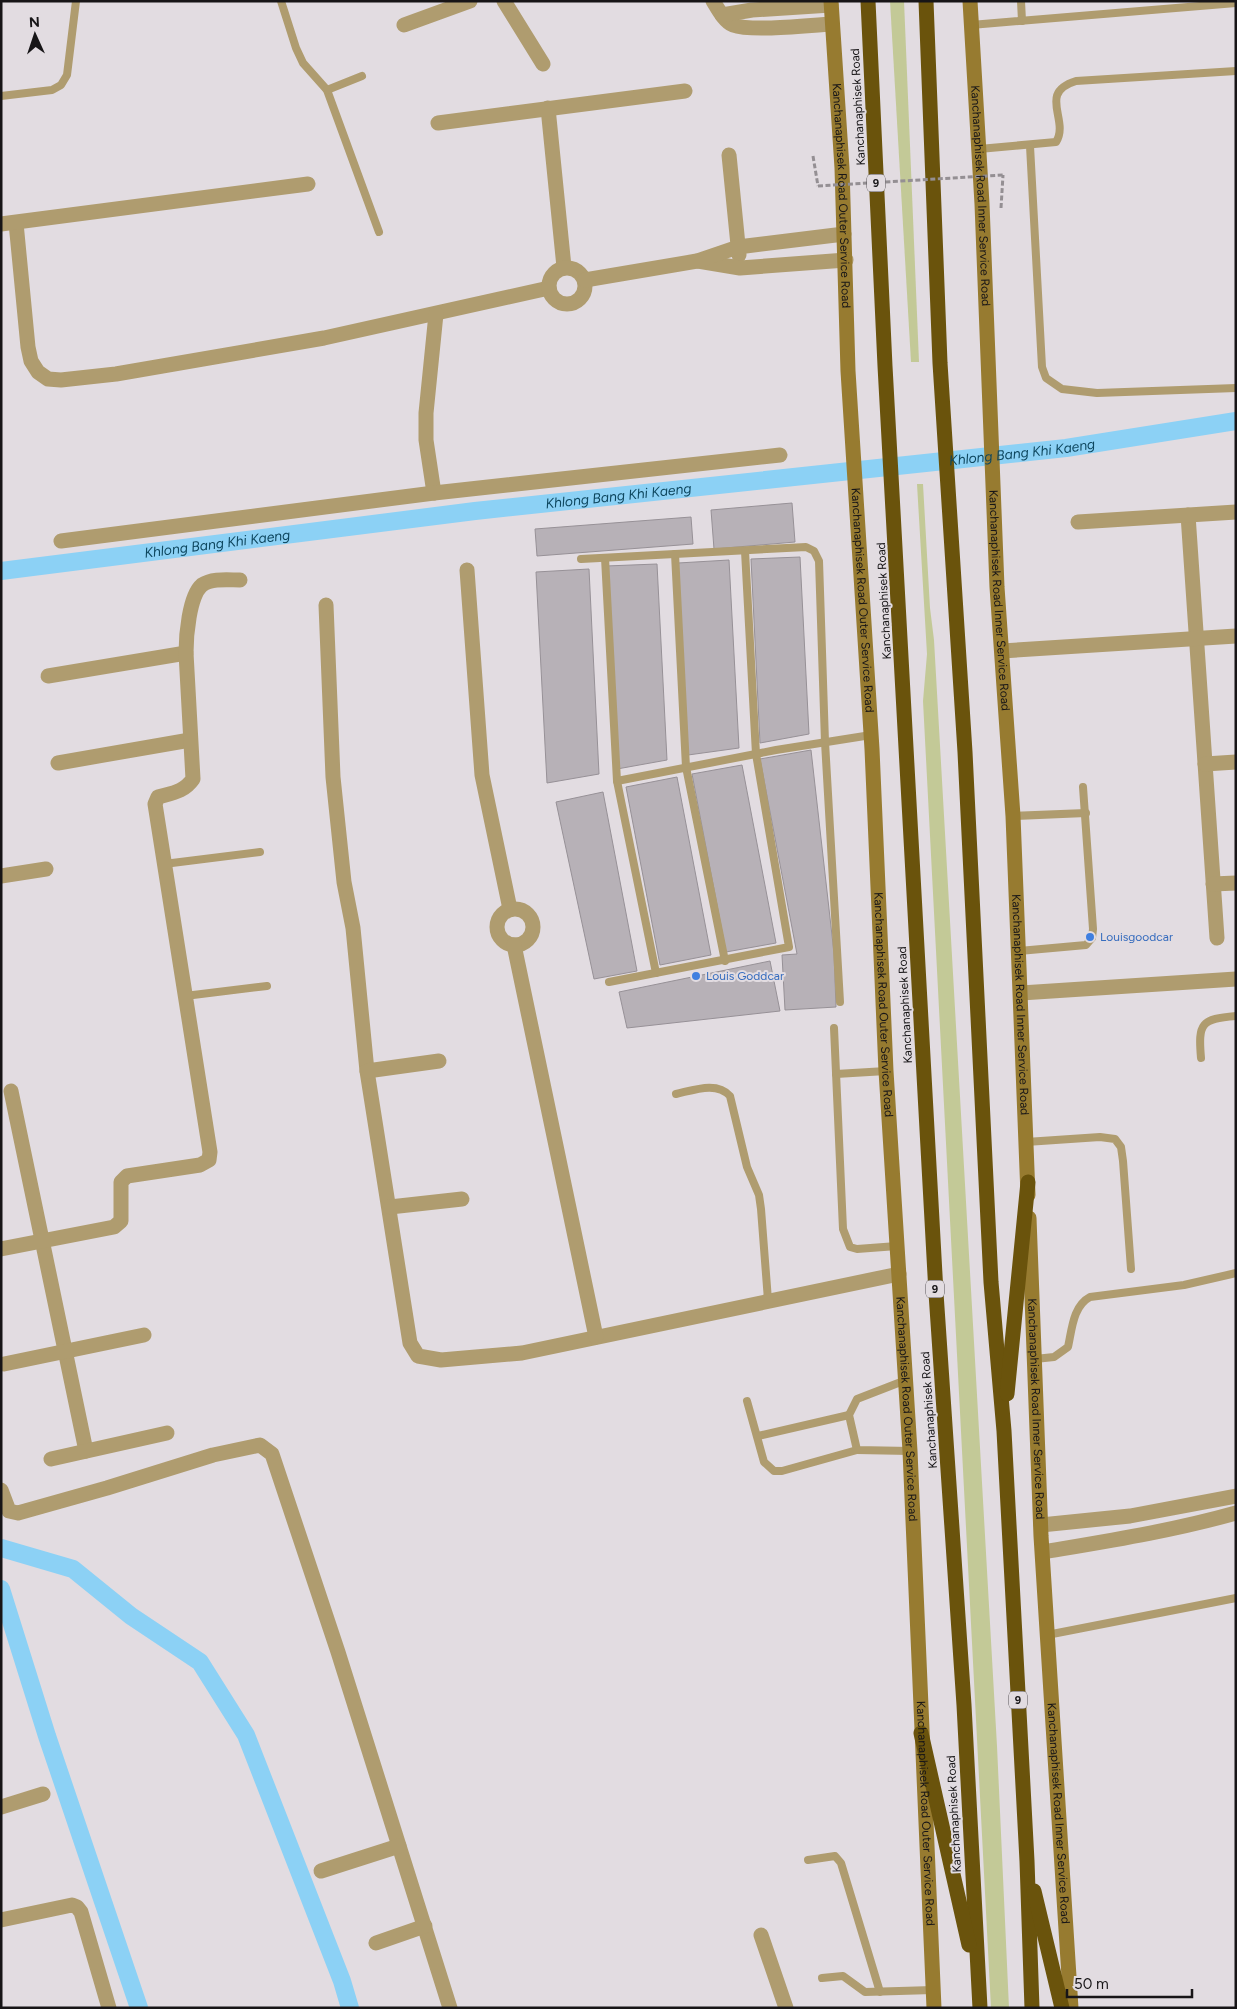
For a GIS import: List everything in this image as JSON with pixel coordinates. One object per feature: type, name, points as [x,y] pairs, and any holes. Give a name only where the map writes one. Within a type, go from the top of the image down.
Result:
[{"type":"highway","name":"Kanchanaphisek Road","points":[[868,1],[885,366],[899,592],[936,1293],[964,1705],[980,2008]]},
{"type":"highway","name":"9","points":[[926,1],[940,364],[955,590],[991,1282],[1004,1431],[1027,1861],[1032,2008]]},
{"type":"highway","points":[[1004,1431],[1028,1182]]},
{"type":"highway","points":[[922,1733],[978,1985]]},
{"type":"highway","points":[[1027,1861],[1062,2008]]},
{"type":"main road","name":"Kanchanaphisek Road Inner Service Road","points":[[970,1],[979,149],[997,587],[1013,816],[1042,1552],[1071,2008]]},
{"type":"main road","name":"Kanchanaphisek Road Outer Service Road","points":[[831,3],[846,260],[848,371],[871,735],[886,1071],[910,1451],[934,2008]]},
{"type":"street","points":[[404,25],[470,1]]},
{"type":"street","points":[[504,1],[543,64]]},
{"type":"street","points":[[713,1],[722,15],[732,25],[752,27],[832,24]]},
{"type":"street","points":[[722,15],[752,10],[831,3]]},
{"type":"street","points":[[438,124],[685,90]]},
{"type":"street","points":[[548,108],[564,267]]},
{"type":"street","points":[[729,155],[740,268]]},
{"type":"street","points":[[308,184],[9,223],[28,347],[31,361],[38,372],[48,379],[61,380],[116,374],[324,338],[549,288]]},
{"type":"street","points":[[585,280],[697,261],[738,247],[844,234]]},
{"type":"street","points":[[697,261],[740,268],[846,260]]},
{"type":"street","points":[[564,267],[577,270],[585,280],[584,294],[574,303],[561,303],[551,294],[549,288],[551,276],[564,267]]},
{"type":"street","points":[[434,493],[426,440],[426,413],[436,314]]},
{"type":"street","points":[[60,541],[434,493],[780,455]]},
{"type":"street","points":[[1078,522],[1236,512]]},
{"type":"street","points":[[1188,515],[1217,938]]},
{"type":"street","points":[[467,570],[481,766],[510,909]]},
{"type":"street","points":[[1,1249],[114,1227],[121,1221],[121,1182],[127,1176],[200,1165],[209,1160],[210,1152],[155,804],[158,797],[180,792],[193,780],[186,653],[190,618],[195,596],[201,586],[213,581],[240,580]]},
{"type":"street","points":[[326,604],[333,777],[344,882],[353,928],[367,1071],[410,1343],[418,1356],[442,1360],[515,1354],[899,1274]]},
{"type":"street","points":[[1002,651],[1236,636]]},
{"type":"street","points":[[48,676],[186,653]]},
{"type":"street","points":[[58,763],[190,740]]},
{"type":"street","points":[[1205,764],[1236,762]]},
{"type":"street","points":[[1,876],[46,868]]},
{"type":"street","points":[[1213,884],[1236,883]]},
{"type":"street","points":[[510,909],[519,909],[530,916],[533,927],[532,933],[525,942],[514,945],[503,941],[497,931],[498,919],[510,909]]},
{"type":"street","points":[[514,945],[596,1337]]},
{"type":"street","points":[[1021,993],[1236,979]]},
{"type":"street","points":[[367,1071],[438,1061]]},
{"type":"street","points":[[11,1091],[40,1240],[86,1451]]},
{"type":"street","points":[[390,1207],[462,1199]]},
{"type":"street","points":[[4,1364],[64,1350],[144,1335]]},
{"type":"street","points":[[51,1460],[167,1433]]},
{"type":"street","points":[[1,1490],[8,1511],[18,1513],[108,1488],[213,1455],[260,1445],[267,1448],[272,1454],[338,1652],[450,2008]]},
{"type":"street","points":[[1041,1525],[1130,1516],[1236,1496]]},
{"type":"street","points":[[1042,1552],[1136,1537],[1236,1513]]},
{"type":"street","points":[[1,1807],[43,1794]]},
{"type":"street","points":[[320,1871],[399,1846]]},
{"type":"street","points":[[1,1920],[72,1905],[77,1907],[81,1912],[110,2008]]},
{"type":"street","points":[[376,1943],[425,1926]]},
{"type":"street","points":[[761,1936],[786,2008]]},
{"type":"lane","points":[[1,96],[52,90],[61,85],[67,75],[76,1]]},
{"type":"lane","points":[[281,1],[296,48],[303,62],[327,90],[379,232]]},
{"type":"lane","points":[[1020,1],[1022,21]]},
{"type":"lane","points":[[1135,1],[1136,11]]},
{"type":"lane","points":[[972,25],[1236,2]]},
{"type":"lane","points":[[979,149],[1030,146],[1056,142],[1059,138],[1055,104],[1058,91],[1066,84],[1076,81],[1236,71]]},
{"type":"lane","points":[[327,90],[362,76]]},
{"type":"lane","points":[[1030,146],[1042,367],[1046,378],[1062,389],[1097,393],[1236,388]]},
{"type":"lane","points":[[581,559],[806,547],[814,551],[819,561],[825,742],[840,1002]]},
{"type":"lane","points":[[609,982],[787,949],[790,943],[756,754],[745,551]]},
{"type":"lane","points":[[675,554],[686,767],[725,961]]},
{"type":"lane","points":[[605,558],[617,781],[656,974]]},
{"type":"lane","points":[[617,781],[756,754],[871,735]]},
{"type":"lane","points":[[1019,951],[1086,945],[1092,938],[1094,929],[1083,787]]},
{"type":"lane","points":[[1013,816],[1086,813]]},
{"type":"lane","points":[[164,864],[260,852]]},
{"type":"lane","points":[[185,996],[267,986]]},
{"type":"lane","points":[[1201,1058],[1201,1027],[1212,1018],[1236,1016]]},
{"type":"lane","points":[[834,1028],[845,1240],[850,1247],[857,1249],[897,1246]]},
{"type":"lane","points":[[836,1074],[886,1071]]},
{"type":"lane","points":[[676,1094],[712,1087],[725,1090],[730,1096],[747,1167],[759,1195],[768,1300]]},
{"type":"lane","points":[[1026,1142],[1100,1137],[1115,1139],[1121,1147],[1123,1161],[1131,1269]]},
{"type":"lane","points":[[1035,1359],[1054,1357],[1068,1347],[1077,1310],[1081,1302],[1090,1297],[1184,1285],[1236,1273]]},
{"type":"lane","points":[[857,1450],[849,1415],[857,1400],[906,1380]]},
{"type":"lane","points":[[747,1401],[764,1462],[774,1471],[782,1471],[857,1450],[910,1451]]},
{"type":"lane","points":[[758,1436],[849,1415]]},
{"type":"lane","points":[[1047,1635],[1236,1598]]},
{"type":"lane","points":[[808,1860],[835,1856],[841,1863],[880,1992]]},
{"type":"lane","points":[[822,1978],[843,1976],[865,1992],[933,1990]]},
{"type":"path","points":[[813,156],[818,186],[1003,175],[1001,208]]},
{"type":"green space","points":[[890,1],[904,1],[919,362],[911,362]]},
{"type":"green space","points":[[917,484],[923,484],[930,608],[934,640],[997,1746],[1009,2008],[991,2008],[923,701],[927,654]]},
{"type":"building","points":[[792,503],[795,542],[714,549],[711,510]]},
{"type":"building","points":[[691,517],[693,544],[537,556],[535,529]]},
{"type":"building","points":[[800,557],[809,734],[760,743],[751,559]]},
{"type":"building","points":[[729,560],[739,748],[688,755],[678,563]]},
{"type":"building","points":[[657,564],[667,760],[617,769],[606,566]]},
{"type":"building","points":[[589,569],[599,774],[547,783],[536,572]]},
{"type":"building","points":[[811,750],[834,953],[836,1007],[785,1010],[782,955],[797,954],[760,759]]},
{"type":"building","points":[[742,765],[776,943],[726,952],[692,774]]},
{"type":"building","points":[[677,777],[711,955],[660,965],[626,787]]},
{"type":"building","points":[[603,792],[637,971],[594,979],[556,802]]},
{"type":"building","points":[[770,961],[780,1011],[627,1028],[619,992]]},
{"type":"waterway","name":"Khlong Bang Khi Kaeng","points":[[1,571],[475,511],[1066,448],[1236,421]]},
{"type":"waterway","points":[[1,1548],[73,1569],[131,1616],[200,1662],[246,1735],[342,1981],[350,2008]]},
{"type":"waterway","points":[[1,1589],[47,1736],[139,2008]]},
{"type":"place","name":"Louisgoodcar","points":[[1090,937]]},
{"type":"place","name":"Louis Goddcar","points":[[696,976]]}]
